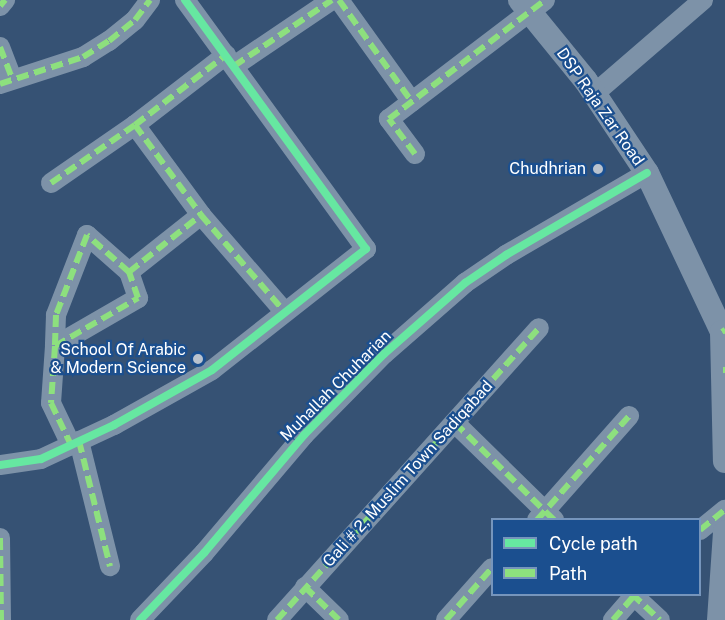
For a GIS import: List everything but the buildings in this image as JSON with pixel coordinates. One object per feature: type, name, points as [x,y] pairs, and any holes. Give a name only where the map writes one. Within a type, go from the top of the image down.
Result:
[{"type":"street","points":[[0,6],[5,0]]},
{"type":"street","points":[[0,47],[6,81],[83,57],[109,41],[135,20],[150,0]]},
{"type":"street","points":[[0,465],[41,459],[114,425],[212,370],[284,311],[366,249],[185,0]]},
{"type":"street","points":[[51,183],[230,60],[332,0]]},
{"type":"street","points":[[339,0],[412,102]]},
{"type":"street","points":[[594,94],[703,0]]},
{"type":"street","points":[[415,154],[389,119],[532,4]]},
{"type":"street","name":"DSP Raja Zar Road","points":[[532,4],[647,173],[723,331],[725,461]]},
{"type":"street","points":[[135,125],[201,215],[284,311]]},
{"type":"street","name":"Muhallah Chuharian","points":[[140,620],[204,554],[304,435],[402,338],[465,283],[506,255],[647,173]]},
{"type":"street","points":[[129,272],[201,215]]},
{"type":"street","points":[[55,346],[138,298],[129,272],[87,235],[56,315],[51,404],[75,443],[110,566]]},
{"type":"street","name":"Gali # 2, Muslim Town Sadiqabad","points":[[277,620],[539,328]]},
{"type":"street","points":[[455,423],[545,517],[629,416]]},
{"type":"street","points":[[701,528],[725,510]]},
{"type":"street","points":[[719,620],[725,532]]},
{"type":"street","points":[[0,538],[1,620]]},
{"type":"street","points":[[446,620],[491,569]]},
{"type":"street","points":[[305,587],[339,620]]},
{"type":"street","points":[[613,620],[633,596]]},
{"type":"street","points":[[635,596],[660,620]]},
{"type":"marked path","points":[[0,6],[5,0]]},
{"type":"marked path","points":[[0,84],[83,57],[109,41],[135,20],[150,0]]},
{"type":"marked path","points":[[234,66],[332,0]]},
{"type":"marked path","points":[[339,0],[412,102]]},
{"type":"marked path","points":[[415,154],[389,119],[545,0]]},
{"type":"marked path","points":[[0,47],[12,79]]},
{"type":"marked path","points":[[51,183],[135,125],[226,55]]},
{"type":"marked path","points":[[135,125],[201,215],[284,311]]},
{"type":"marked path","points":[[129,272],[87,235],[56,315],[55,346],[138,298],[129,272],[201,215]]},
{"type":"marked path","points":[[277,620],[539,328]]},
{"type":"marked path","points":[[55,346],[51,403],[71,445]]},
{"type":"marked path","points":[[539,518],[629,416]]},
{"type":"marked path","points":[[455,423],[552,518]]},
{"type":"marked path","points":[[79,441],[110,566]]},
{"type":"marked path","points":[[701,529],[725,510]]},
{"type":"marked path","points":[[0,538],[1,620]]},
{"type":"marked path","points":[[446,620],[491,569]]},
{"type":"marked path","points":[[305,587],[339,620]]},
{"type":"marked path","points":[[634,596],[660,620]]},
{"type":"marked path","points":[[613,620],[634,596]]},
{"type":"cycle path","points":[[0,465],[41,459],[114,425],[212,370],[366,249],[185,0]]},
{"type":"cycle path","points":[[140,620],[204,553],[304,435],[384,354],[465,283],[506,255],[647,173]]},
{"type":"place","name":"Chudhrian","points":[[598,169]]},
{"type":"place","name":"School Of Arabic & Modern Science","points":[[198,359]]}]
